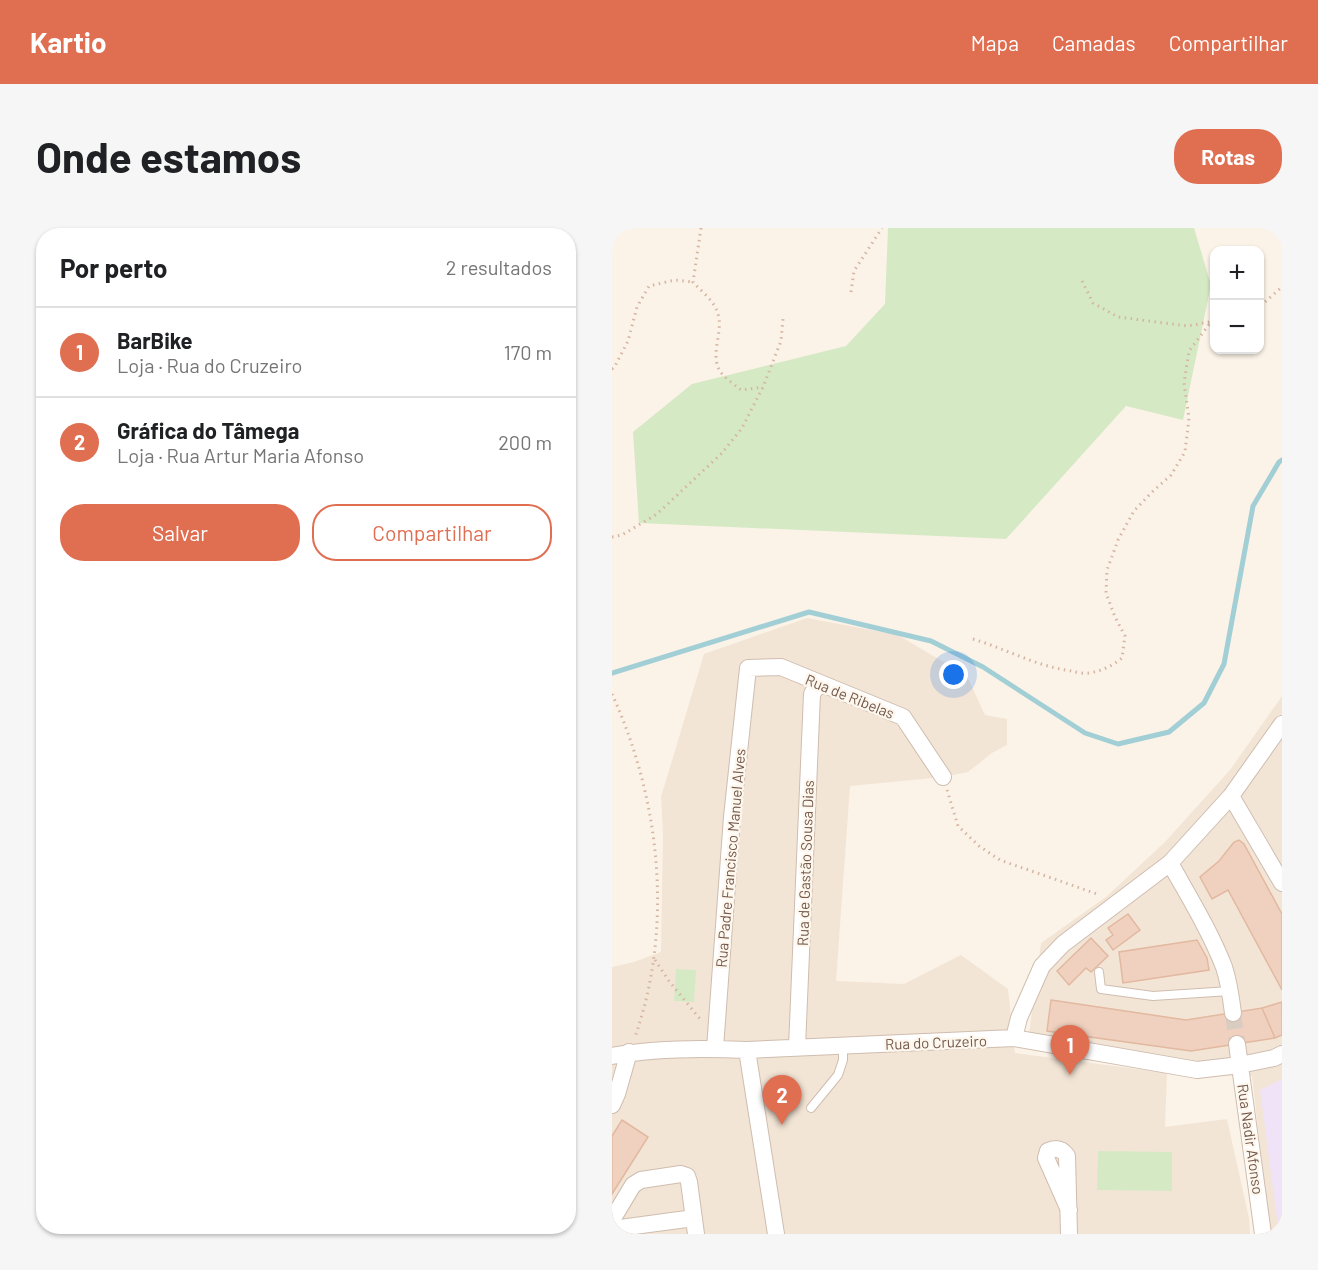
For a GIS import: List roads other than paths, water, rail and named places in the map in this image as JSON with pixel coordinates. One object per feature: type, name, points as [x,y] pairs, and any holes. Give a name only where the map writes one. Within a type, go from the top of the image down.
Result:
[{"type":"street","name":"Rua de Ribelas","points":[[748,668],[781,667],[903,717],[943,777]]},
{"type":"street","name":"Rua Padre Francisco Manuel Alves","points":[[715,1043],[732,817],[748,668]]},
{"type":"street","name":"Rua de Gastão Sousa Dias","points":[[797,1047],[812,694],[822,685]]},
{"type":"street","points":[[1014,1038],[1042,966],[1063,944],[1170,863],[1232,796],[1282,724]]},
{"type":"street","points":[[1232,796],[1282,883]]},
{"type":"street","points":[[1170,863],[1208,931],[1224,967],[1233,1013]]},
{"type":"street","name":"Rua do Cruzeiro","points":[[612,1056],[715,1043],[747,1050],[1014,1038],[1197,1070],[1240,1065],[1274,1058],[1282,1054]]},
{"type":"street","name":"Rua Nadir Afonso","points":[[1237,1044],[1263,1234]]},
{"type":"street","points":[[747,1050],[776,1234]]},
{"type":"street","points":[[612,1105],[629,1053]]},
{"type":"street","points":[[612,1220],[637,1182],[681,1174],[687,1176],[695,1226],[612,1229]]},
{"type":"street","points":[[1069,1210],[1069,1234]]},
{"type":"lane","points":[[1099,972],[1101,988],[1153,996],[1230,991]]},
{"type":"lane","points":[[811,1108],[838,1075],[843,1060],[843,1046]]},
{"type":"waterway","points":[[612,673],[809,612],[931,641],[983,667],[1085,733],[1118,744],[1169,732],[1204,703],[1224,664],[1253,506],[1282,460]]},
{"type":"tunnel","points":[[1233,1013],[1237,1044]]},
{"type":"place","name":"BarBike","points":[[1070,1075]]},
{"type":"place","name":"Gráfica do Tâmega","points":[[782,1125]]}]
